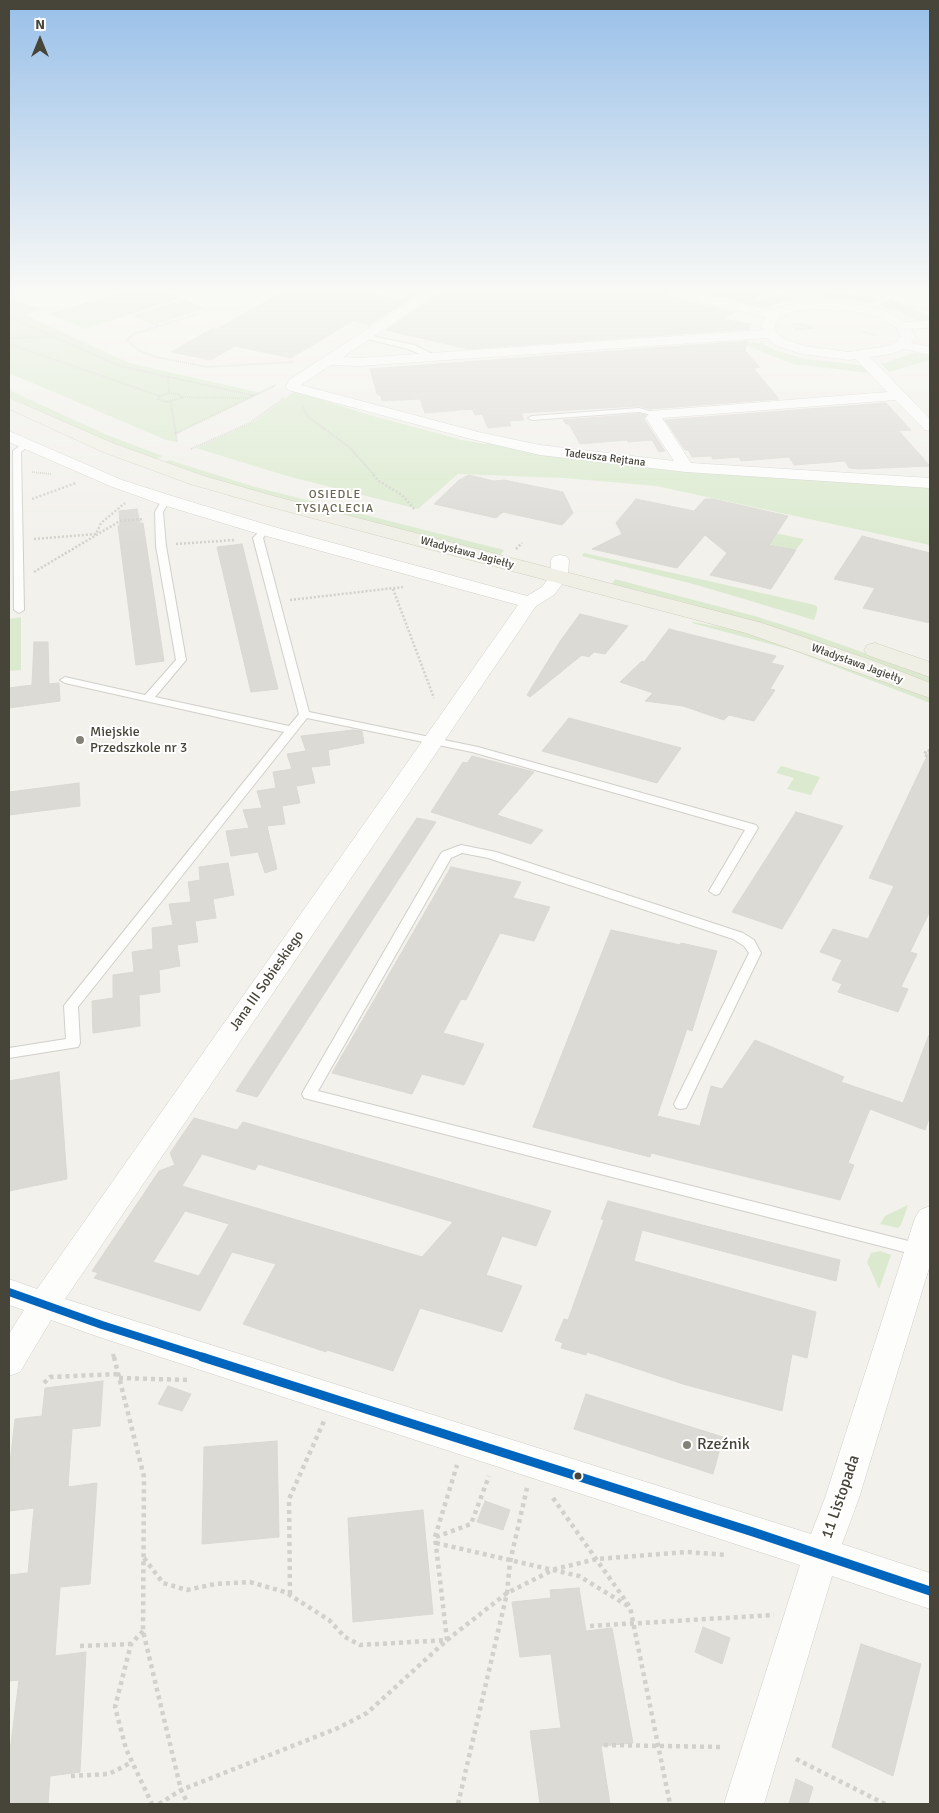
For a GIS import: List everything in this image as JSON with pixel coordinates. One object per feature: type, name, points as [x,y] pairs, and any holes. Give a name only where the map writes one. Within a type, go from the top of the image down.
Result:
[{"type":"main road","name":"Władysława Jagiełły","points":[[9,385],[129,438],[218,470],[754,628],[866,666],[930,691]]},
{"type":"main road","name":"Władysława Jagiełły","points":[[9,402],[110,448],[198,480],[270,501],[553,569],[783,620],[930,670]]},
{"type":"street","points":[[287,387],[303,377]]},
{"type":"street","points":[[881,377],[930,427]]},
{"type":"street","name":"Tadeusza Rejtana","points":[[287,387],[540,450],[686,467],[930,482]]},
{"type":"street","points":[[686,467],[654,418],[656,414],[899,395]]},
{"type":"street","points":[[9,436],[116,483],[261,534],[529,602]]},
{"type":"street","name":"Jana III Sobieskiego","points":[[9,1362],[44,1304],[529,602],[548,591],[553,569]]},
{"type":"street","name":"11 Listopada","points":[[744,1804],[820,1554],[842,1498],[930,1218]]},
{"type":"street","points":[[9,1292],[102,1326],[820,1554],[930,1591]]},
{"type":"lane","points":[[532,418],[639,410],[656,414]]},
{"type":"lane","points":[[19,610],[17,451],[26,445]]},
{"type":"lane","points":[[149,697],[181,660],[161,546],[159,518],[162,505],[166,500]]},
{"type":"lane","points":[[261,534],[274,601],[304,714]]},
{"type":"lane","points":[[65,680],[292,730]]},
{"type":"lane","points":[[9,1053],[73,1042],[71,1006],[304,714]]},
{"type":"lane","points":[[304,714],[474,749],[752,828],[715,891]]},
{"type":"lane","points":[[682,1104],[755,953],[749,943],[738,936],[501,858],[477,851],[461,849],[446,855],[309,1094],[920,1250]]},
{"type":"path","points":[[109,377],[160,396],[169,393],[179,394],[181,397],[249,398]]},
{"type":"path","points":[[169,393],[168,377],[255,396]]},
{"type":"path","points":[[175,434],[249,398],[287,387]]},
{"type":"path","points":[[191,449],[250,422],[287,387]]},
{"type":"path","points":[[160,396],[158,400],[171,402],[180,400],[181,397]]},
{"type":"path","points":[[171,402],[177,442]]},
{"type":"path","points":[[301,403],[307,416],[349,447],[379,481],[402,495],[415,510]]},
{"type":"path","points":[[17,471],[59,475]]},
{"type":"path","points":[[18,505],[78,482],[72,480]]},
{"type":"path","points":[[96,534],[101,523],[127,501]]},
{"type":"path","points":[[19,581],[120,521],[159,518]]},
{"type":"path","points":[[18,540],[96,534]]},
{"type":"path","points":[[161,546],[261,534]]},
{"type":"path","points":[[274,601],[408,586]]},
{"type":"path","points":[[393,589],[434,698]]},
{"type":"path","points":[[930,751],[927,750],[924,755],[930,757]]},
{"type":"path","points":[[111,1346],[144,1477],[143,1631],[182,1790],[188,1804]]},
{"type":"path","points":[[44,1383],[50,1377],[119,1376],[198,1380]]},
{"type":"path","points":[[290,1595],[288,1498],[326,1416]]},
{"type":"path","points":[[446,1640],[435,1537],[459,1460]]},
{"type":"path","points":[[435,1537],[471,1524],[490,1471]]},
{"type":"path","points":[[458,1804],[507,1593],[510,1562],[528,1483]]},
{"type":"path","points":[[547,1489],[630,1607],[670,1804]]},
{"type":"path","points":[[436,1543],[510,1562],[579,1576],[630,1607]]},
{"type":"path","points":[[159,1804],[182,1790],[338,1728],[367,1713],[446,1640],[507,1593],[554,1570],[597,1559],[687,1552],[735,1555]]},
{"type":"path","points":[[144,1558],[164,1583],[187,1590],[215,1584],[250,1582],[285,1592],[329,1620],[345,1637],[360,1645],[446,1640]]},
{"type":"path","points":[[590,1626],[769,1614],[780,1617]]},
{"type":"path","points":[[143,1631],[131,1644],[115,1707],[126,1750],[152,1804]]},
{"type":"path","points":[[80,1646],[131,1644]]},
{"type":"path","points":[[604,1746],[722,1747]]},
{"type":"path","points":[[796,1760],[885,1804]]},
{"type":"path","points":[[71,1776],[109,1774],[132,1762]]},
{"type":"green space","points":[[17,377],[189,377],[261,393],[175,434],[177,442],[166,440]]},
{"type":"green space","points":[[9,390],[107,435],[163,456],[155,460],[99,439],[9,397]]},
{"type":"green space","points":[[295,391],[366,414],[462,440],[485,444],[488,442],[707,471],[930,486],[930,545],[656,486],[564,478],[458,474],[418,509],[287,476],[196,448],[254,422]]},
{"type":"green space","points":[[169,460],[255,487],[504,550],[500,555],[251,491],[163,463]]},
{"type":"green space","points":[[682,514],[804,539],[796,550],[667,522]]},
{"type":"green space","points":[[584,553],[815,605],[817,611],[814,620],[697,585],[582,556]]},
{"type":"green space","points":[[615,579],[758,617],[811,634],[930,676],[930,684],[806,639],[683,602],[612,584]]},
{"type":"green space","points":[[21,617],[21,670],[9,671],[9,619]]},
{"type":"green space","points":[[693,622],[741,631],[891,682],[930,697],[930,703],[792,650]]},
{"type":"green space","points":[[781,766],[820,777],[811,795],[787,789],[794,778],[776,773]]},
{"type":"green space","points":[[908,1205],[901,1225],[898,1228],[880,1224],[885,1216]]},
{"type":"green space","points":[[880,1251],[891,1255],[879,1289],[867,1262],[871,1253]]},
{"type":"building","points":[[372,377],[760,377],[779,399],[650,409],[639,406],[521,413],[524,420],[509,421],[511,426],[488,428],[482,414],[475,415],[472,409],[425,413],[420,399],[382,401],[381,396],[377,394]]},
{"type":"building","points":[[886,403],[911,430],[899,431],[930,466],[860,469],[849,468],[845,461],[794,465],[789,457],[741,461],[739,457],[713,459],[711,456],[692,457],[688,450],[685,450],[665,420]]},
{"type":"building","points":[[646,415],[644,419],[665,451],[659,452],[652,440],[580,444],[569,424],[566,424],[563,420]]},
{"type":"building","points":[[469,475],[563,492],[573,513],[562,525],[503,512],[496,518],[434,504],[459,480]]},
{"type":"building","points":[[636,499],[694,511],[705,499],[713,499],[788,516],[769,545],[796,550],[771,589],[710,575],[727,553],[705,535],[677,568],[592,549],[622,534],[616,523]]},
{"type":"building","points":[[137,509],[140,523],[143,523],[164,661],[136,665],[118,526],[120,525],[119,511]]},
{"type":"building","points":[[862,536],[930,553],[930,623],[863,608],[875,588],[834,579]]},
{"type":"building","points":[[242,544],[278,689],[251,692],[217,547]]},
{"type":"building","points":[[580,614],[628,626],[605,654],[594,652],[589,657],[582,655],[530,697],[527,695],[561,640]]},
{"type":"building","points":[[669,629],[776,656],[771,663],[784,666],[770,689],[775,690],[754,721],[729,715],[724,720],[683,706],[645,701],[653,693],[620,682],[642,661],[644,662]]},
{"type":"building","points":[[34,642],[48,642],[49,684],[59,683],[60,701],[9,708],[9,688],[32,685]]},
{"type":"building","points":[[569,718],[681,748],[657,783],[542,751]]},
{"type":"building","points":[[353,730],[362,731],[364,743],[328,750],[330,765],[311,767],[315,783],[297,786],[294,778],[300,803],[282,806],[285,824],[267,826],[277,869],[265,873],[258,852],[231,856],[226,831],[249,828],[243,810],[262,808],[257,791],[276,788],[273,772],[292,769],[287,754],[306,751],[301,736]]},
{"type":"building","points":[[930,750],[930,911],[910,952],[917,954],[901,987],[908,989],[898,1012],[838,992],[842,984],[832,980],[842,960],[820,952],[833,929],[868,939],[894,886],[869,878]]},
{"type":"building","points":[[472,756],[534,772],[497,815],[543,830],[531,844],[431,812],[463,762],[467,763]]},
{"type":"building","points":[[79,783],[80,806],[9,815],[9,792]]},
{"type":"building","points":[[796,812],[843,826],[782,929],[732,912]]},
{"type":"building","points":[[417,818],[436,822],[257,1097],[236,1091]]},
{"type":"building","points":[[228,863],[234,895],[213,899],[216,918],[195,921],[198,942],[177,945],[180,966],[159,970],[160,992],[139,995],[140,1026],[93,1033],[92,1001],[113,998],[113,975],[134,972],[132,952],[153,949],[152,928],[173,925],[169,904],[191,902],[188,882],[200,880],[199,867]]},
{"type":"building","points":[[451,867],[521,882],[513,898],[550,907],[534,941],[500,933],[466,1000],[461,999],[443,1033],[484,1044],[464,1085],[422,1074],[412,1094],[332,1073]]},
{"type":"building","points":[[611,930],[717,951],[692,1031],[687,1029],[657,1116],[700,1126],[711,1086],[722,1089],[755,1040],[844,1077],[841,1082],[903,1103],[930,1035],[930,1115],[925,1130],[870,1109],[848,1163],[854,1165],[840,1200],[651,1153],[650,1157],[533,1127]]},
{"type":"building","points":[[59,1072],[67,1179],[9,1191],[9,1081]]},
{"type":"building","points":[[194,1118],[237,1130],[243,1122],[551,1211],[536,1246],[502,1236],[486,1275],[522,1286],[502,1332],[420,1308],[393,1371],[327,1350],[326,1352],[243,1324],[276,1264],[232,1252],[200,1311],[94,1278],[98,1273],[92,1271],[159,1171],[175,1165],[170,1153]],"holes":[[[202,1154],[255,1170],[258,1164],[453,1222],[422,1257],[182,1186]],[[185,1211],[229,1224],[199,1276],[153,1262]]]},
{"type":"building","points":[[608,1201],[840,1260],[836,1281],[642,1230],[634,1261],[816,1312],[807,1358],[792,1354],[782,1411],[683,1384],[587,1352],[586,1355],[561,1348],[563,1343],[555,1340],[564,1319],[568,1320],[604,1220],[601,1219]]},
{"type":"building","points":[[103,1381],[100,1426],[72,1429],[68,1487],[97,1483],[90,1584],[60,1587],[55,1656],[86,1652],[80,1772],[50,1776],[48,1804],[9,1804],[9,1759],[19,1680],[9,1681],[9,1575],[28,1573],[34,1508],[9,1511],[9,1472],[15,1419],[42,1416],[45,1388]]},
{"type":"building","points":[[168,1386],[191,1394],[182,1411],[158,1404]]},
{"type":"building","points":[[586,1394],[723,1437],[713,1474],[574,1429]]},
{"type":"building","points":[[277,1441],[279,1537],[202,1544],[204,1447]]},
{"type":"building","points":[[485,1501],[510,1510],[503,1530],[477,1522]]},
{"type":"building","points":[[423,1510],[433,1614],[353,1622],[348,1518]]},
{"type":"building","points":[[579,1588],[586,1631],[612,1628],[633,1743],[601,1746],[610,1804],[540,1804],[530,1731],[561,1728],[551,1654],[520,1657],[512,1602],[551,1598],[550,1590]]},
{"type":"building","points":[[703,1627],[730,1638],[722,1664],[695,1652]]},
{"type":"building","points":[[861,1644],[921,1664],[893,1776],[832,1747]]},
{"type":"building","points":[[796,1779],[813,1787],[808,1804],[789,1804]]},
{"type":"transit line","points":[[9,1292],[102,1325],[753,1532],[930,1591]]},
{"type":"place","name":"Miejskie Przedszkole nr 3","points":[[80,740]]},
{"type":"place","name":"Rzeźnik","points":[[687,1445]]},
{"type":"district","name":"OSIEDLE TYSIĄCLECIA","points":[[335,502]]}]
